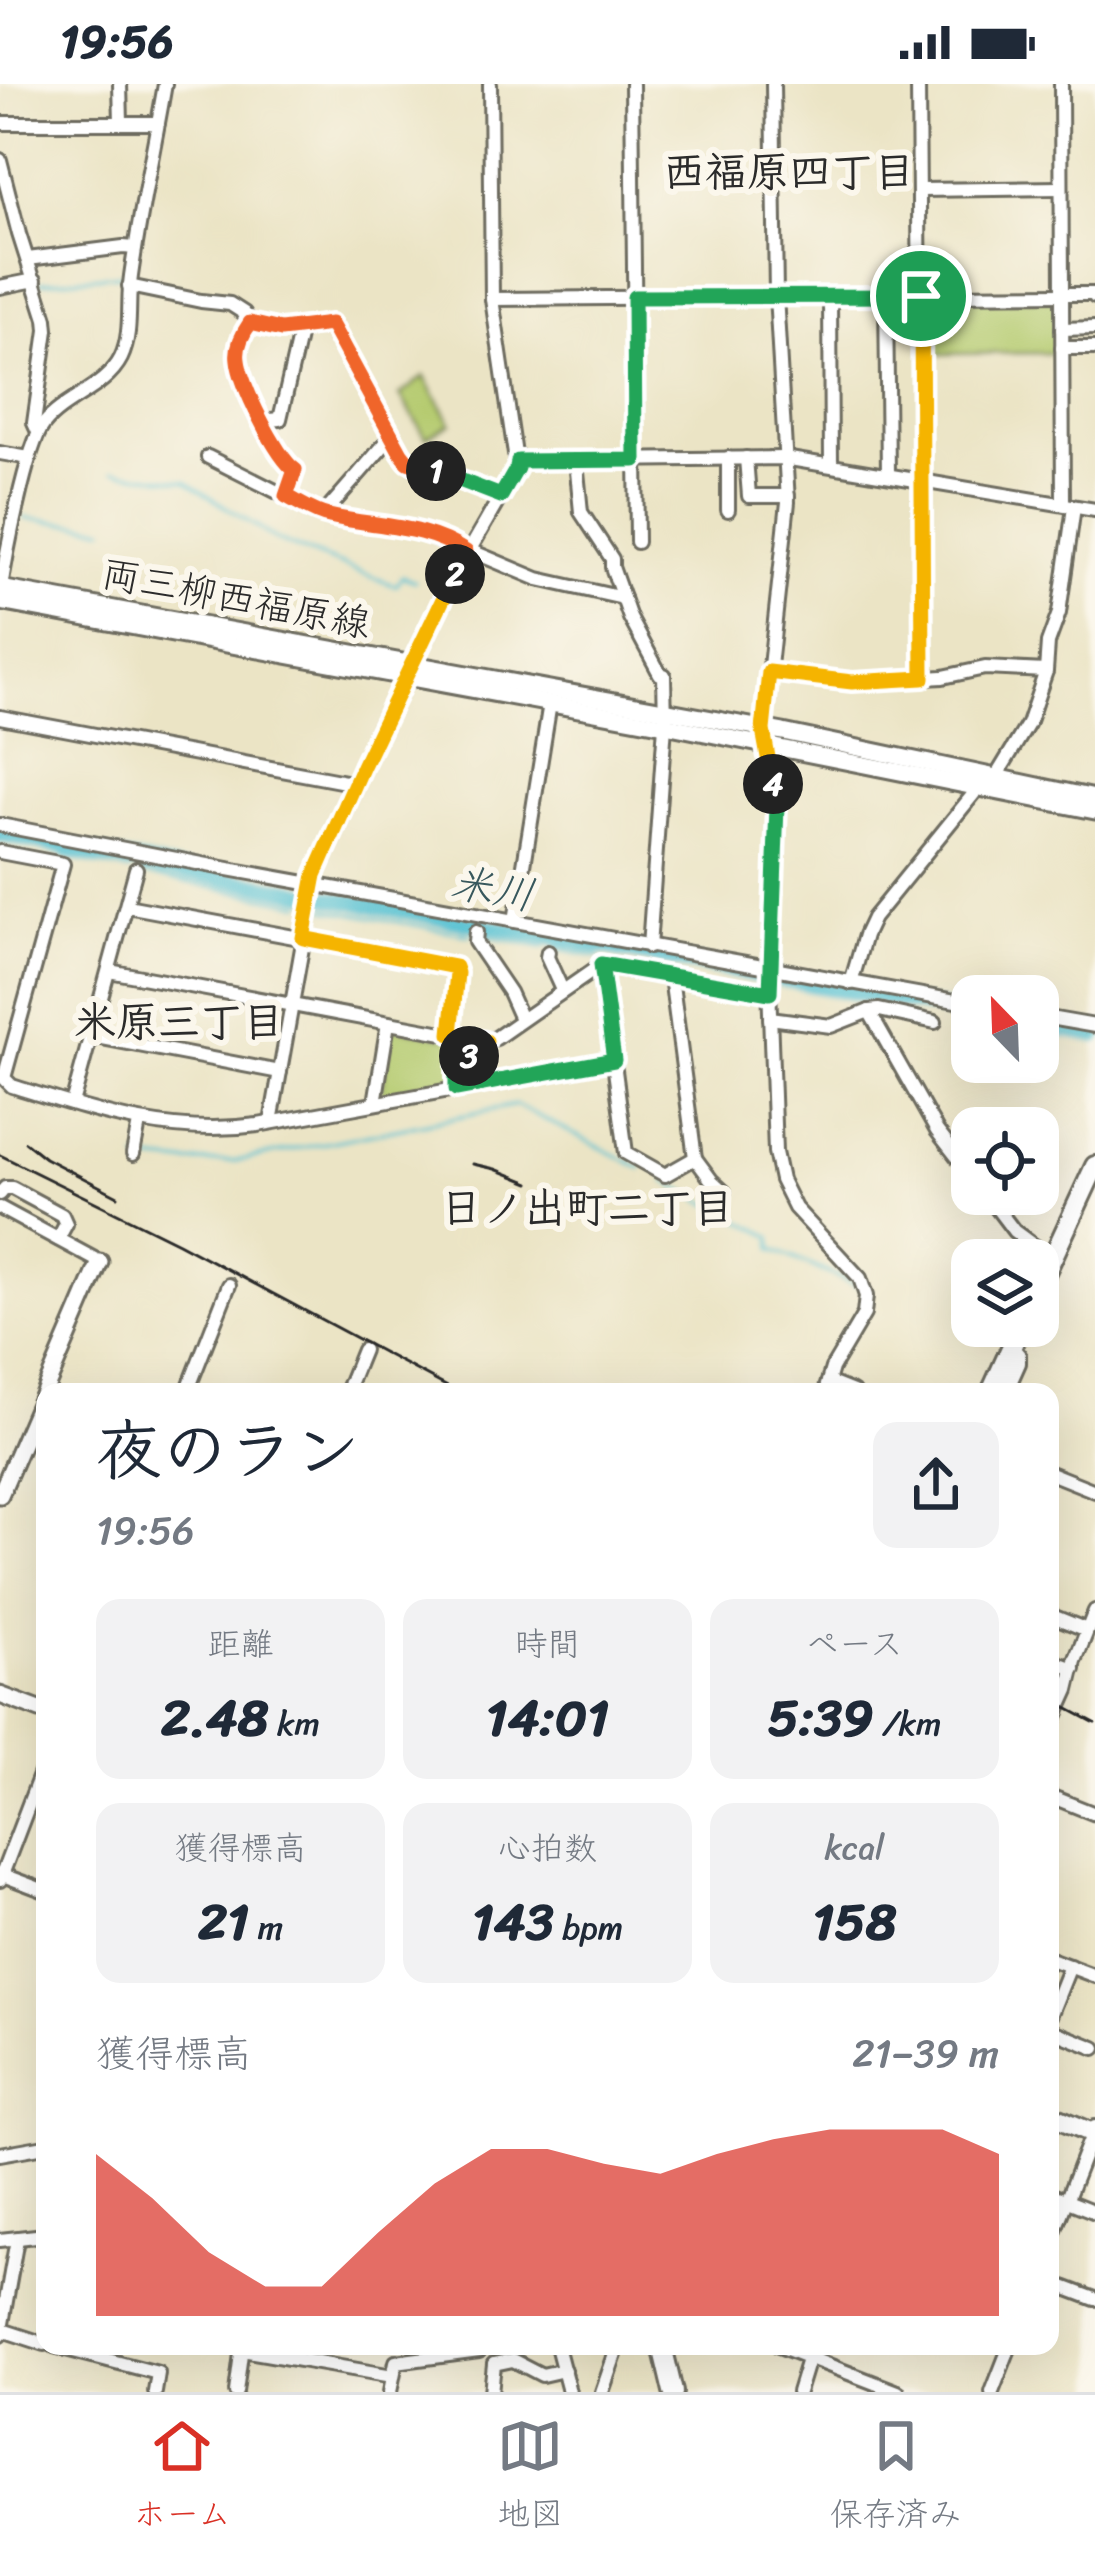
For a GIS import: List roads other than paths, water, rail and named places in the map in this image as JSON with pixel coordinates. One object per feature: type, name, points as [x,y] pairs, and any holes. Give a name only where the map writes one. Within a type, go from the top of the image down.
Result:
[{"type":"highway","points":[[1059,1245],[1094,1173]]},
{"type":"highway","points":[[995,1383],[1012,1347]]},
{"type":"highway","points":[[1059,2118],[1094,2131]]},
{"type":"highway","points":[[664,2355],[673,2392]]},
{"type":"main road","name":"両三柳西福原線","points":[[0,593],[1095,798]]},
{"type":"main road","name":"両三柳西福原線","points":[[409,671],[550,703],[664,719]]},
{"type":"main road","name":"両三柳西福原線","points":[[764,737],[1095,811]]},
{"type":"main road","points":[[48,1383],[100,1262]]},
{"type":"main road","points":[[0,1495],[36,1411]]},
{"type":"main road","points":[[0,1695],[36,1709]]},
{"type":"street","points":[[120,84],[121,122]]},
{"type":"street","points":[[0,593],[38,432],[120,359],[128,331],[128,247],[165,84]]},
{"type":"street","points":[[271,1122],[312,891],[356,784],[467,551],[517,468],[492,299],[490,84]]},
{"type":"street","points":[[632,84],[637,542]]},
{"type":"street","points":[[773,84],[776,295],[788,496],[764,737],[777,806],[770,979],[775,1152],[781,1180],[795,1208],[852,1269],[865,1290],[864,1314],[827,1383]]},
{"type":"street","points":[[918,84],[923,678]]},
{"type":"street","points":[[997,776],[1028,724],[1046,671],[1048,643],[1059,613],[1069,506],[1062,348],[1061,84]]},
{"type":"street","points":[[0,122],[158,122]]},
{"type":"street","points":[[0,160],[44,307],[47,331],[35,418],[38,432]]},
{"type":"street","points":[[920,190],[1061,188]]},
{"type":"street","points":[[28,259],[128,247]]},
{"type":"street","points":[[0,287],[35,280]]},
{"type":"street","points":[[129,286],[230,304],[250,323],[281,330],[333,326],[408,462],[501,496]]},
{"type":"street","points":[[830,295],[831,465]]},
{"type":"street","points":[[886,296],[888,474]]},
{"type":"street","points":[[492,299],[1095,297]]},
{"type":"street","points":[[250,323],[237,358],[262,421],[282,459],[295,472],[286,496]]},
{"type":"street","points":[[262,421],[280,419],[301,328]]},
{"type":"street","points":[[1062,329],[1095,328]]},
{"type":"street","points":[[1062,348],[1095,348]]},
{"type":"street","points":[[323,515],[392,437]]},
{"type":"street","points":[[0,453],[29,458]]},
{"type":"street","points":[[208,457],[323,515],[416,530],[538,579],[623,598]]},
{"type":"street","points":[[728,458],[728,510]]},
{"type":"street","points":[[746,458],[749,496],[788,496]]},
{"type":"street","points":[[518,461],[784,458],[1095,510]]},
{"type":"street","points":[[576,461],[581,512],[612,559],[630,618],[664,675],[649,947]]},
{"type":"street","points":[[769,672],[852,682],[944,677],[985,668],[1046,671]]},
{"type":"street","points":[[515,921],[550,703]]},
{"type":"street","points":[[0,717],[356,784]]},
{"type":"street","points":[[851,983],[873,918],[980,786]]},
{"type":"street","points":[[0,825],[312,891],[515,921],[649,947],[770,979]]},
{"type":"street","points":[[0,852],[63,865],[4,1078],[12,1086],[139,1123],[219,1128],[614,1060]]},
{"type":"street","points":[[72,1104],[136,869]]},
{"type":"street","points":[[127,906],[455,967],[451,1034]]},
{"type":"street","points":[[476,932],[475,943],[509,992],[521,1019]]},
{"type":"street","points":[[548,952],[562,990]]},
{"type":"street","points":[[601,964],[627,1155],[665,1175],[695,1158]]},
{"type":"street","points":[[456,1089],[456,1066],[601,964],[670,976],[851,983],[908,1004],[935,1022]]},
{"type":"street","points":[[109,971],[486,1041]]},
{"type":"street","points":[[670,976],[695,1158],[724,1192]]},
{"type":"street","points":[[770,1018],[831,1026],[869,1011],[908,1004],[951,1004]]},
{"type":"street","points":[[869,1011],[930,1120],[951,1148]]},
{"type":"street","points":[[1059,1020],[1095,1026]]},
{"type":"street","points":[[375,1103],[388,1023]]},
{"type":"street","points":[[91,1036],[280,1072]]},
{"type":"street","points":[[133,1154],[139,1123]]},
{"type":"street","points":[[0,1195],[12,1188],[62,1215],[66,1223],[58,1239]]},
{"type":"street","points":[[0,1208],[100,1262]]},
{"type":"street","points":[[1002,1215],[1025,1239]]},
{"type":"street","points":[[191,1383],[229,1285]]},
{"type":"street","points":[[1010,1383],[1019,1363],[1012,1347]]},
{"type":"street","points":[[350,1383],[363,1351]]},
{"type":"street","points":[[1059,1477],[1095,1491]]},
{"type":"street","points":[[1059,1707],[1095,1611]]},
{"type":"street","points":[[1059,1619],[1087,1630]]},
{"type":"street","points":[[1059,1663],[1074,1669]]},
{"type":"street","points":[[36,1785],[1,1876],[36,1889]]},
{"type":"street","points":[[1059,1800],[1095,1814]]},
{"type":"street","points":[[1059,1962],[1095,1976]]},
{"type":"street","points":[[1059,1994],[1070,1966]]},
{"type":"street","points":[[1059,2034],[1095,2048]]},
{"type":"street","points":[[1059,2218],[1094,2131]]},
{"type":"street","points":[[0,2154],[36,2148]]},
{"type":"street","points":[[1059,2197],[1095,2212]]},
{"type":"street","points":[[0,2240],[36,2237]]},
{"type":"street","points":[[16,2239],[1,2333],[36,2342]]},
{"type":"street","points":[[1059,2285],[1095,2299]]},
{"type":"street","points":[[102,2355],[158,2372],[155,2392]]},
{"type":"street","points":[[236,2392],[241,2355]]},
{"type":"street","points":[[280,2355],[393,2376]]},
{"type":"street","points":[[390,2392],[396,2362],[437,2355]]},
{"type":"street","points":[[485,2355],[494,2363]]},
{"type":"street","points":[[560,2355],[569,2392]]},
{"type":"street","points":[[602,2392],[615,2355]]},
{"type":"street","points":[[798,2392],[809,2355]]},
{"type":"street","points":[[817,2355],[895,2391]]},
{"type":"street","points":[[992,2392],[1006,2355]]},
{"type":"street","points":[[494,2363],[513,2360],[542,2375],[564,2370]]},
{"type":"street","points":[[491,2392],[494,2363]]},
{"type":"waterway","points":[[41,282],[124,274]]},
{"type":"waterway","points":[[114,471],[186,481],[277,540],[393,585],[402,576],[415,581]]},
{"type":"waterway","points":[[24,518],[105,528]]},
{"type":"waterway","name":"米川","points":[[0,835],[951,1010]]},
{"type":"waterway","points":[[63,857],[130,871]]},
{"type":"waterway","points":[[139,873],[302,904]]},
{"type":"waterway","points":[[318,907],[470,935]]},
{"type":"waterway","points":[[483,936],[544,947]]},
{"type":"waterway","points":[[554,949],[599,957]]},
{"type":"waterway","name":"米川","points":[[1059,1029],[1095,1035]]},
{"type":"waterway","points":[[138,1159],[236,1161],[516,1105],[641,1168]]},
{"type":"waterway","points":[[666,1181],[772,1237],[772,1249],[856,1285]]},
{"type":"railway","points":[[25,1142],[45,1158],[118,1196]]},
{"type":"railway","points":[[0,1155],[178,1243],[440,1383]]},
{"type":"railway","points":[[473,1164],[530,1183]]},
{"type":"railway","points":[[1059,1704],[1095,1723]]},
{"type":"district","name":"西福原四丁目","points":[[789,172]]},
{"type":"district","name":"米原三丁目","points":[[179,1022]]},
{"type":"district","name":"日ノ出町二丁目","points":[[587,1208]]}]
